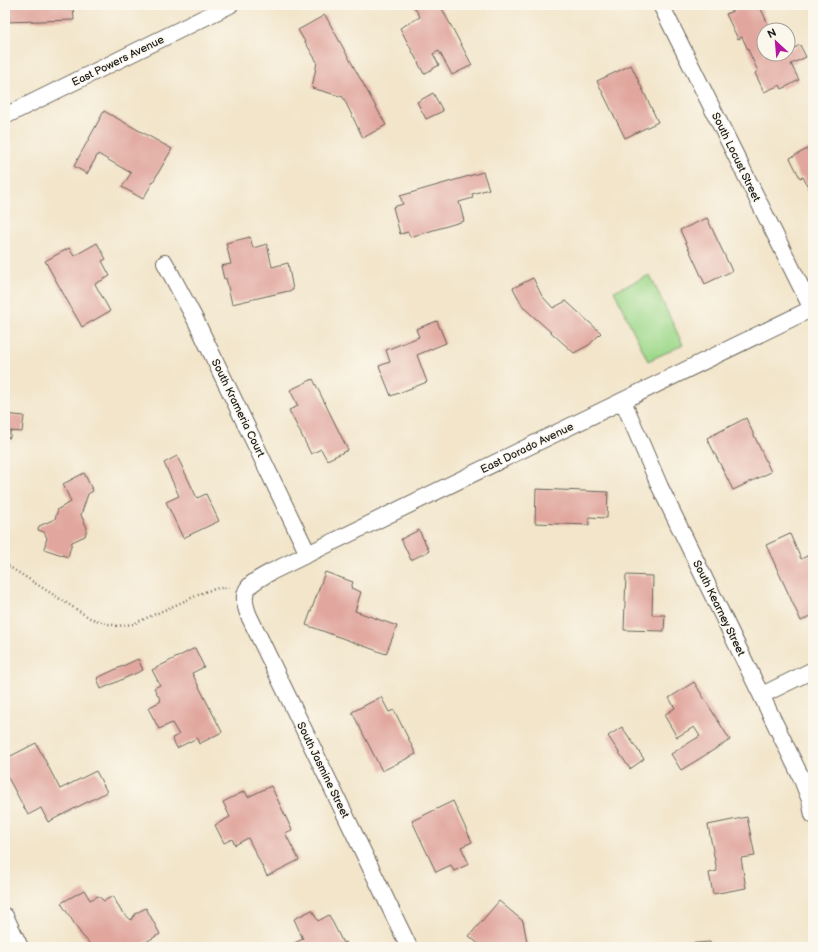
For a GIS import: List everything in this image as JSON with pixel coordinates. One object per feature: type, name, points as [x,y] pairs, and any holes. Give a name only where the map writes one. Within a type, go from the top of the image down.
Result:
[{"type":"street","name":"East Powers Avenue","points":[[5,116],[230,5]]},
{"type":"street","name":"South Locust Street","points":[[661,5],[812,308]]},
{"type":"street","name":"South Krameria Court","points":[[165,263],[196,321],[308,554]]},
{"type":"street","name":"East Dorado Avenue","points":[[244,592],[255,580],[812,308]]},
{"type":"street","name":"South Kearney Street","points":[[623,401],[660,487],[801,777],[810,800],[813,815]]},
{"type":"street","name":"South Jasmine Street","points":[[244,592],[246,608],[249,616],[409,947]]},
{"type":"street","points":[[762,695],[813,670]]},
{"type":"street","points":[[5,916],[20,947]]},
{"type":"path","points":[[5,564],[90,618],[118,626],[133,624],[207,592],[228,587],[244,592]]},
{"type":"green space","points":[[650,275],[683,345],[648,361],[614,291]]},
{"type":"building","points":[[5,5],[73,5],[74,20],[5,22]]},
{"type":"building","points":[[413,5],[440,5],[472,65],[452,75],[439,51],[433,54],[439,65],[424,74],[400,28],[420,17]]},
{"type":"building","points":[[745,5],[759,5],[767,22],[756,22],[756,62],[795,62],[791,64],[799,80],[782,89],[780,85],[764,92],[755,73],[758,71],[742,37],[738,39],[726,14]]},
{"type":"building","points":[[325,15],[386,125],[363,138],[343,97],[312,88],[317,62],[298,30]]},
{"type":"building","points":[[800,45],[806,57],[796,62],[796,47]]},
{"type":"building","points":[[631,65],[658,122],[625,138],[597,81]]},
{"type":"building","points":[[433,93],[443,111],[426,119],[417,102]]},
{"type":"building","points":[[104,111],[172,149],[143,199],[122,187],[131,173],[98,154],[87,174],[74,166]]},
{"type":"building","points":[[813,146],[813,197],[803,177],[800,178],[790,158]]},
{"type":"building","points":[[483,172],[489,189],[472,194],[473,198],[459,202],[464,221],[410,237],[408,232],[400,234],[393,207],[403,204],[400,196]]},
{"type":"building","points":[[707,218],[732,271],[705,284],[680,230]]},
{"type":"building","points":[[250,237],[253,248],[267,244],[272,267],[288,263],[293,290],[232,304],[226,278],[224,279],[221,266],[231,264],[226,243]]},
{"type":"building","points":[[97,243],[106,259],[102,261],[110,276],[95,284],[110,311],[82,327],[45,261],[69,248],[74,256]]},
{"type":"building","points":[[533,278],[542,296],[553,308],[566,301],[601,333],[589,345],[574,353],[523,307],[513,288]]},
{"type":"building","points":[[437,321],[446,343],[417,355],[427,382],[391,396],[379,366],[390,362],[386,350],[419,337],[416,329]]},
{"type":"building","points":[[313,379],[348,450],[327,460],[321,449],[311,454],[289,410],[298,406],[290,390]]},
{"type":"building","points":[[5,414],[24,416],[22,432],[10,431],[10,438],[5,437]]},
{"type":"building","points":[[746,418],[771,472],[733,490],[707,438]]},
{"type":"building","points":[[177,456],[197,498],[206,494],[219,521],[183,538],[166,502],[179,496],[164,463]]},
{"type":"building","points":[[84,473],[93,491],[88,494],[81,515],[87,528],[85,536],[72,542],[68,557],[44,549],[47,538],[44,532],[38,530],[39,526],[55,519],[58,509],[71,502],[63,484]]},
{"type":"building","points":[[536,489],[608,492],[607,518],[589,517],[589,525],[535,523]]},
{"type":"building","points":[[419,530],[429,551],[411,560],[401,539]]},
{"type":"building","points":[[790,534],[801,559],[813,553],[813,615],[801,621],[766,545]]},
{"type":"building","points":[[325,572],[353,582],[351,588],[361,592],[355,611],[397,626],[386,654],[306,625]]},
{"type":"building","points":[[626,575],[653,576],[652,615],[665,615],[664,631],[624,630]]},
{"type":"building","points":[[195,648],[204,667],[192,673],[222,732],[199,744],[197,738],[177,748],[172,738],[179,735],[172,723],[159,729],[148,708],[161,701],[154,688],[160,685],[152,670]]},
{"type":"building","points":[[138,659],[143,670],[101,689],[97,678]]},
{"type":"building","points":[[694,682],[730,740],[681,770],[671,754],[700,736],[694,727],[677,737],[664,715],[675,708],[669,698]]},
{"type":"building","points":[[381,697],[389,712],[394,710],[416,754],[382,771],[352,712]]},
{"type":"building","points":[[622,727],[644,759],[630,769],[608,736]]},
{"type":"building","points":[[36,743],[60,789],[96,771],[107,792],[48,822],[41,808],[28,815],[5,772],[5,759]]},
{"type":"building","points":[[271,786],[292,830],[285,833],[299,860],[267,876],[248,838],[235,845],[232,839],[224,843],[215,825],[230,817],[223,802],[245,791],[248,797]]},
{"type":"building","points":[[453,801],[472,842],[461,847],[469,864],[454,871],[451,865],[436,872],[412,821]]},
{"type":"building","points":[[747,817],[755,856],[741,858],[746,888],[713,894],[709,873],[717,871],[708,825]]},
{"type":"building","points":[[84,890],[90,900],[98,896],[104,901],[113,896],[121,911],[131,920],[136,913],[146,908],[160,934],[137,947],[93,947],[81,934],[61,903]]},
{"type":"building","points":[[499,901],[523,921],[528,947],[482,947],[469,936]]},
{"type":"building","points":[[312,910],[318,921],[329,915],[343,943],[346,942],[349,947],[294,947],[292,944],[303,939],[294,919]]},
{"type":"building","points":[[710,942],[711,947],[684,947],[684,944]]}]
